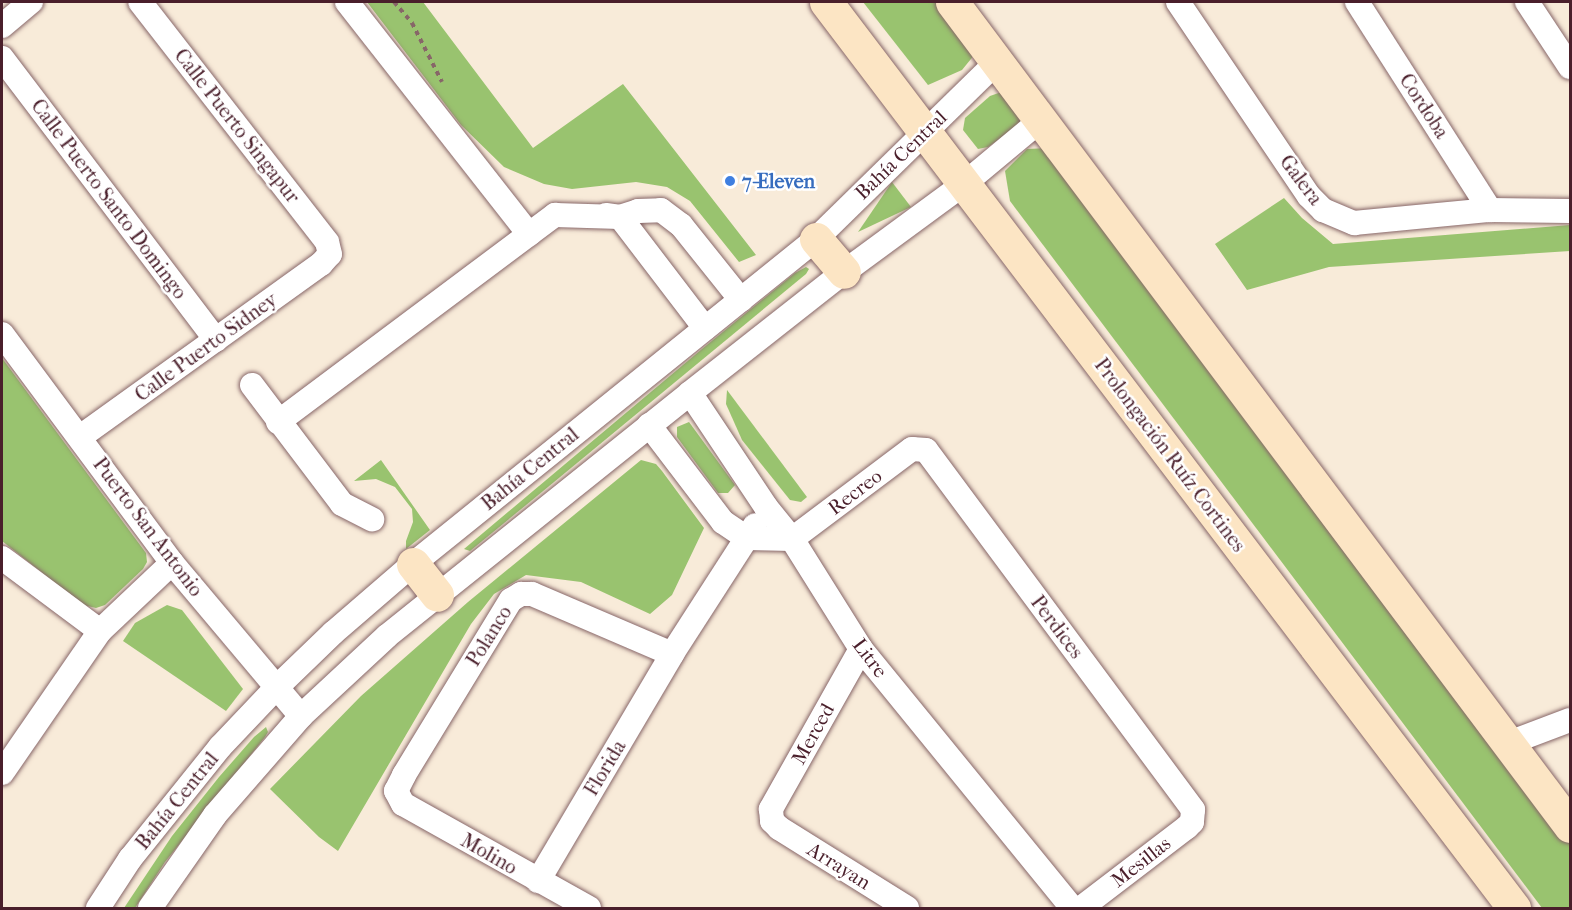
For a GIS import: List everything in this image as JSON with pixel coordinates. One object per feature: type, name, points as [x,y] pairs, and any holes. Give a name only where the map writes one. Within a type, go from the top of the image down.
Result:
[{"type":"main road","name":"Prolongación Ruíz Cortines","points":[[826,2],[1514,909]]},
{"type":"main road","points":[[952,2],[1569,820]]},
{"type":"main road","points":[[816,239],[844,272]]},
{"type":"main road","points":[[413,564],[437,595]]},
{"type":"street","points":[[2,26],[31,2]]},
{"type":"street","name":"Calle Puerto Singapur","points":[[140,2],[327,242],[330,254]]},
{"type":"street","points":[[347,2],[529,234]]},
{"type":"street","name":"Galera","points":[[1178,2],[1309,196],[1323,210],[1354,223],[1490,210],[1570,211]]},
{"type":"street","name":"Cordoba","points":[[1357,2],[1490,210]]},
{"type":"street","points":[[1527,2],[1570,67]]},
{"type":"street","name":"Calle Puerto Santo Domingo","points":[[2,58],[216,340]]},
{"type":"street","name":"Bahía Central","points":[[98,909],[130,859],[220,747],[333,633],[413,564],[816,239],[997,62]]},
{"type":"street","name":"Bahía Central","points":[[150,909],[215,815],[301,716],[387,636],[649,425],[844,272],[964,184],[1042,119]]},
{"type":"street","points":[[278,422],[555,215],[609,215],[661,210],[681,225],[741,300]]},
{"type":"street","points":[[609,215],[705,328]]},
{"type":"street","name":"Calle Puerto Sidney","points":[[80,437],[321,264],[330,254]]},
{"type":"street","name":"Puerto San Antonio","points":[[2,334],[172,563],[301,716]]},
{"type":"street","points":[[252,385],[342,504],[372,519]]},
{"type":"street","name":"Litre","points":[[690,393],[766,507],[792,539],[861,649],[1072,909]]},
{"type":"street","points":[[649,425],[723,522],[747,538],[792,539]]},
{"type":"street","name":"Recreo","points":[[792,539],[912,449],[920,448]]},
{"type":"street","name":"Perdices","points":[[920,448],[926,450],[1193,810]]},
{"type":"street","name":"Florida","points":[[538,882],[672,654],[766,507]]},
{"type":"street","points":[[2,558],[100,631]]},
{"type":"street","points":[[4,762],[100,631],[172,563]]},
{"type":"street","name":"Polanco","points":[[396,791],[510,600],[521,594],[532,594],[672,654]]},
{"type":"street","name":"Merced","points":[[772,821],[771,809],[861,649]]},
{"type":"street","points":[[1509,743],[1570,720]]},
{"type":"street","name":"Molino","points":[[396,791],[403,804],[589,909]]},
{"type":"street","name":"Mesillas","points":[[1081,909],[1187,827],[1192,822],[1193,810]]},
{"type":"street","name":"Arrayan","points":[[772,821],[779,828],[907,909]]},
{"type":"path","points":[[394,2],[422,39],[446,92]]},
{"type":"green space","points":[[367,2],[423,2],[533,148],[623,84],[756,255],[739,262],[690,201],[667,187],[636,182],[572,189],[544,184],[504,167],[461,125]]},
{"type":"green space","points":[[863,2],[936,2],[975,54],[962,70],[928,85]]},
{"type":"green space","points":[[1007,90],[1025,121],[988,147],[978,149],[963,130],[965,118],[990,96]]},
{"type":"green space","points":[[1049,148],[1570,843],[1570,908],[1542,908],[1010,201],[1005,171],[1027,149]]},
{"type":"green space","points":[[892,182],[911,207],[858,232]]},
{"type":"green space","points":[[1284,198],[1302,218],[1333,244],[1570,225],[1570,251],[1329,267],[1247,290],[1215,244]]},
{"type":"green space","points":[[806,267],[809,269],[806,274],[548,487],[470,551],[464,549],[702,349],[795,273]]},
{"type":"green space","points":[[2,358],[146,553],[147,562],[143,569],[105,605],[96,608],[83,605],[2,541]]},
{"type":"green space","points":[[727,390],[807,497],[801,502],[790,500],[742,440],[726,404]]},
{"type":"green space","points":[[689,422],[735,485],[728,493],[718,493],[677,437],[677,427]]},
{"type":"green space","points":[[381,460],[430,530],[406,549],[406,541],[413,522],[412,509],[395,487],[376,479],[354,481]]},
{"type":"green space","points":[[641,460],[656,464],[704,528],[672,595],[650,614],[581,582],[526,575],[494,594],[471,624],[338,851],[319,837],[270,789],[361,696],[468,602]]},
{"type":"green space","points":[[167,605],[182,610],[243,689],[226,711],[123,641],[135,623]]},
{"type":"green space","points":[[266,727],[268,732],[265,737],[165,862],[135,908],[124,908],[172,836],[219,777],[254,737]]},
{"type":"place","name":"7-Eleven","points":[[730,181]]}]
